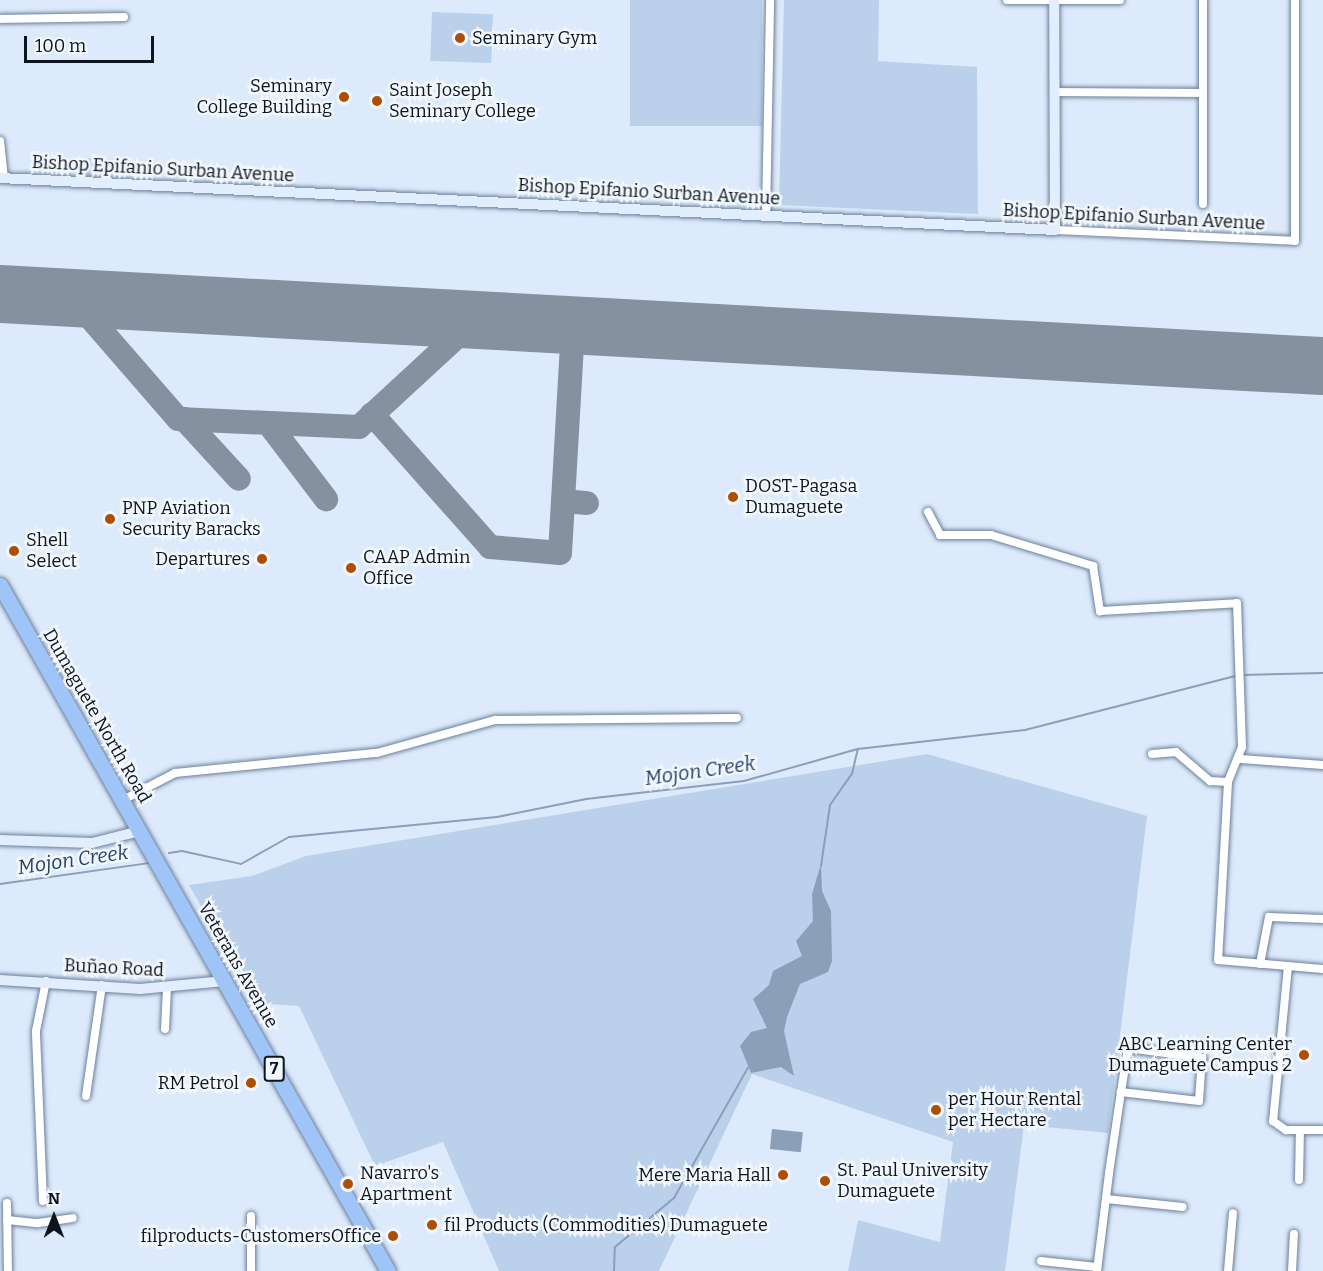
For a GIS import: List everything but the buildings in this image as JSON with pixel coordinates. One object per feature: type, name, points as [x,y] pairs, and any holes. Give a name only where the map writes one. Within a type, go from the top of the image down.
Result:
[{"type":"highway","name":"Dumaguete North Road","points":[[0,585],[159,867]]},
{"type":"highway","name":"Veterans Avenue","points":[[159,867],[388,1271]]},
{"type":"street","points":[[766,215],[770,0]]},
{"type":"street","points":[[1007,0],[1120,0]]},
{"type":"street","points":[[1054,0],[1055,230]]},
{"type":"street","points":[[1203,0],[1200,93],[1203,204]]},
{"type":"street","name":"Bishop Epifanio Surban Avenue","points":[[2,178],[1295,241],[1295,0]]},
{"type":"street","points":[[0,19],[124,17]]},
{"type":"street","points":[[1054,92],[1200,93]]},
{"type":"street","points":[[0,141],[2,178]]},
{"type":"street","points":[[928,512],[940,535],[992,535],[1093,566],[1100,611],[1237,603],[1241,759],[1228,782],[1218,960],[1323,969]]},
{"type":"street","points":[[123,800],[176,773],[377,753],[495,720],[737,718]]},
{"type":"street","points":[[1152,754],[1176,752],[1210,781],[1228,782]]},
{"type":"street","points":[[1241,759],[1323,765]]},
{"type":"street","points":[[0,840],[83,844],[140,831]]},
{"type":"street","points":[[1260,964],[1269,917],[1323,919]]},
{"type":"street","points":[[1288,966],[1273,1121],[1280,1129],[1323,1130]]},
{"type":"street","name":"Buñao Road","points":[[0,980],[167,988],[225,981]]},
{"type":"street","points":[[43,1202],[36,1032],[45,981]]},
{"type":"street","points":[[86,1096],[102,985]]},
{"type":"street","points":[[165,1029],[167,988]]},
{"type":"street","points":[[1041,1262],[1097,1269],[1121,1092],[1128,1048],[1202,1058],[1199,1101],[1121,1092]]},
{"type":"street","points":[[1299,1180],[1300,1130]]},
{"type":"street","points":[[1106,1199],[1183,1207]]},
{"type":"street","points":[[7,1203],[8,1271]]},
{"type":"street","points":[[1228,1271],[1233,1213]]},
{"type":"street","points":[[251,1215],[252,1271]]},
{"type":"street","points":[[7,1220],[38,1223],[73,1218]]},
{"type":"street","points":[[1292,1271],[1294,1234]]},
{"type":"shaded area","points":[[630,0],[762,0],[762,126],[630,126]]},
{"type":"shaded area","points":[[784,0],[879,0],[878,61],[977,67],[978,214],[779,205]]},
{"type":"shaded area","name":"Seminary Gym","points":[[432,12],[493,14],[491,63],[430,61]]},
{"type":"shaded area","points":[[85,158],[121,160],[120,178],[84,176]]},
{"type":"shaded area","points":[[927,754],[1147,816],[1108,1133],[1024,1125],[1005,1271],[848,1271],[858,1220],[940,1242],[953,1142],[752,1074],[659,1271],[499,1271],[443,1142],[375,1166],[299,1006],[255,1003],[189,885],[252,876],[306,856]]},
{"type":"shaded area","points":[[821,864],[822,891],[831,911],[832,961],[828,972],[800,984],[787,1017],[784,1031],[794,1076],[781,1067],[751,1073],[740,1046],[751,1032],[767,1028],[753,999],[769,985],[773,971],[802,956],[796,941],[813,921],[812,894]]},
{"type":"shaded area","points":[[772,1129],[803,1132],[801,1152],[770,1149]]},
{"type":"waterway","name":"Mojon Creek","points":[[1243,675],[1323,673]]},
{"type":"waterway","name":"Mojon Creek","points":[[169,853],[182,851],[241,864],[289,837],[497,817],[586,799],[744,781],[858,749],[1025,730],[1235,676]]},
{"type":"waterway","points":[[821,866],[830,805],[852,774],[858,749]]},
{"type":"waterway","name":"Mojon Creek","points":[[0,884],[149,863]]},
{"type":"waterway","points":[[614,1271],[615,1247],[674,1198],[748,1068]]},
{"type":"taxiway","points":[[73,298],[178,419],[359,427],[475,320]]},
{"type":"taxiway","points":[[372,414],[490,547],[560,553],[573,326]]},
{"type":"taxiway","points":[[184,419],[239,479]]},
{"type":"taxiway","points":[[268,423],[326,499]]},
{"type":"taxiway","points":[[563,501],[587,503]]},
{"type":"runway","points":[[0,294],[1323,366]]},
{"type":"place","name":"Seminary Gym","points":[[460,38]]},
{"type":"place","name":"Seminary College Building","points":[[344,97]]},
{"type":"place","name":"Saint Joseph Seminary College","points":[[377,101]]},
{"type":"place","name":"DOST-Pagasa Dumaguete","points":[[733,497]]},
{"type":"place","name":"PNP Aviation Security Baracks","points":[[110,519]]},
{"type":"place","name":"Shell Select","points":[[14,551]]},
{"type":"place","name":"Departures","points":[[262,559]]},
{"type":"place","name":"CAAP Admin Office","points":[[351,568]]},
{"type":"place","name":"ABC Learning Center Dumaguete Campus 2","points":[[1304,1055]]},
{"type":"place","name":"RM Petrol","points":[[251,1083]]},
{"type":"place","name":"per Hour Rental per Hectare","points":[[936,1110]]},
{"type":"place","name":"Mere Maria Hall","points":[[783,1175]]},
{"type":"place","name":"St. Paul University Dumaguete","points":[[825,1181]]},
{"type":"place","name":"Navarro's Apartment","points":[[348,1184]]},
{"type":"place","name":"fil Products (Commodities) Dumaguete","points":[[432,1225]]},
{"type":"place","name":"filproducts-CustomersOffice","points":[[393,1236]]}]
